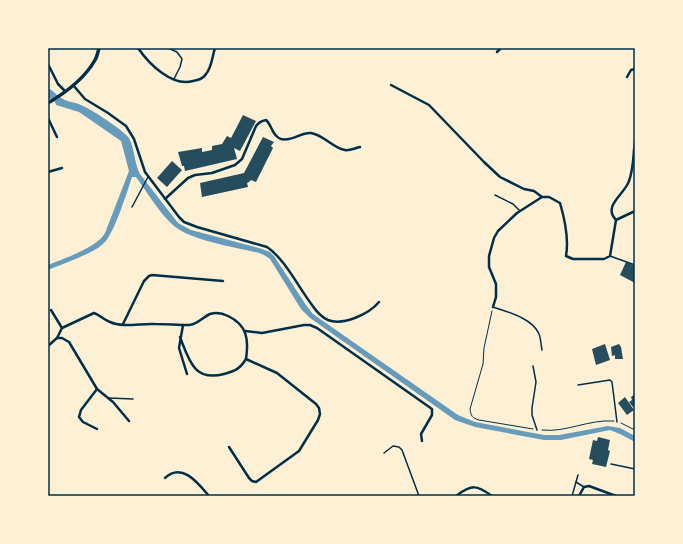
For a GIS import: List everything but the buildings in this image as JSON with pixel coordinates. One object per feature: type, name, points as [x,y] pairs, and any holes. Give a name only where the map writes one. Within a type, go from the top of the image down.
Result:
[{"type":"main road","points":[[49,102],[73,85],[86,72],[95,60],[99,48]]},
{"type":"street","points":[[138,48],[163,73],[174,80],[183,83],[200,80],[206,76],[215,48]]},
{"type":"street","points":[[497,52],[501,48]]},
{"type":"street","points":[[48,64],[58,84],[65,91]]},
{"type":"street","points":[[627,77],[631,70],[635,69]]},
{"type":"street","points":[[73,85],[85,99],[126,126],[134,140],[147,178],[173,211],[184,222],[267,247],[273,251],[281,260],[317,312],[327,319],[333,321],[355,318],[371,310],[379,302]]},
{"type":"street","points":[[391,85],[429,105],[500,177],[524,189],[534,191],[542,197]]},
{"type":"street","points":[[48,118],[57,137]]},
{"type":"street","points":[[165,199],[188,178],[195,175],[212,173],[238,163],[242,159],[256,126],[262,121],[266,120],[274,133],[281,139],[292,139],[306,133],[310,133],[317,134],[341,150],[360,147]]},
{"type":"street","points":[[616,220],[611,213],[613,203],[629,182],[635,154],[635,141]]},
{"type":"street","points":[[48,172],[62,168]]},
{"type":"street","points":[[493,307],[496,297],[496,284],[489,267],[489,256],[494,238],[498,231],[520,211],[542,197],[549,197],[560,203],[564,219],[567,248],[566,256],[572,259],[604,259],[610,256],[616,220]]},
{"type":"street","points":[[616,220],[635,212]]},
{"type":"street","points":[[123,324],[144,281],[148,276],[152,275],[223,281]]},
{"type":"street","points":[[51,310],[62,328]]},
{"type":"street","points":[[48,346],[57,338],[62,328],[94,313],[110,322],[123,324],[191,325],[211,314],[223,313],[237,320],[245,331],[247,348],[246,359],[237,371],[207,376],[197,372],[189,362],[180,338]]},
{"type":"street","points":[[183,325],[179,348],[187,374]]},
{"type":"street","points":[[245,331],[262,333],[304,325],[310,325],[317,328],[432,409],[432,415],[421,434],[422,441]]},
{"type":"street","points":[[57,338],[62,338],[69,342],[97,389],[109,398],[129,421]]},
{"type":"street","points":[[229,448],[252,481],[256,482],[299,451],[318,420],[320,414],[319,408],[310,399],[277,373],[246,359]]},
{"type":"street","points":[[97,389],[81,410],[79,417],[83,422],[97,429]]},
{"type":"street","points":[[165,478],[171,474],[180,472],[190,476],[208,496]]},
{"type":"street","points":[[579,496],[584,487],[589,486],[616,496]]},
{"type":"street","points":[[456,496],[463,490],[475,487],[484,490],[492,496]]},
{"type":"lane","points":[[168,48],[177,52],[182,59],[180,68],[174,80]]},
{"type":"lane","points":[[132,207],[147,178]]},
{"type":"lane","points":[[495,195],[513,204],[520,211]]},
{"type":"lane","points":[[610,256],[635,265]]},
{"type":"lane","points":[[493,307],[526,320],[533,326],[539,334],[542,350]]},
{"type":"lane","points":[[533,366],[536,382],[532,415],[537,430]]},
{"type":"lane","points":[[578,385],[610,380],[612,382],[615,400],[617,422]]},
{"type":"lane","points":[[109,398],[133,399]]},
{"type":"lane","points":[[384,453],[393,446],[399,447],[402,450],[419,496]]},
{"type":"lane","points":[[611,464],[635,469]]},
{"type":"lane","points":[[572,496],[578,475]]},
{"type":"lane","points":[[576,482],[584,487]]},
{"type":"path","points":[[493,307],[485,342],[483,364],[470,409],[471,415],[474,418],[537,430],[552,431],[604,420],[617,422],[635,430]]},
{"type":"water","points":[[48,88],[63,99],[79,104],[92,111],[126,134],[131,142],[140,174],[178,223],[191,230],[270,252],[313,314],[458,415],[475,422],[544,435],[559,435],[608,426],[620,428],[635,436],[635,442],[610,430],[561,440],[544,440],[475,427],[455,420],[310,318],[301,309],[270,259],[259,253],[202,240],[182,231],[174,226],[164,215],[136,177],[132,177],[116,222],[104,243],[93,251],[48,270],[48,265],[88,248],[101,238],[105,233],[129,171],[121,141],[79,112],[56,105],[55,102],[48,97]]}]
